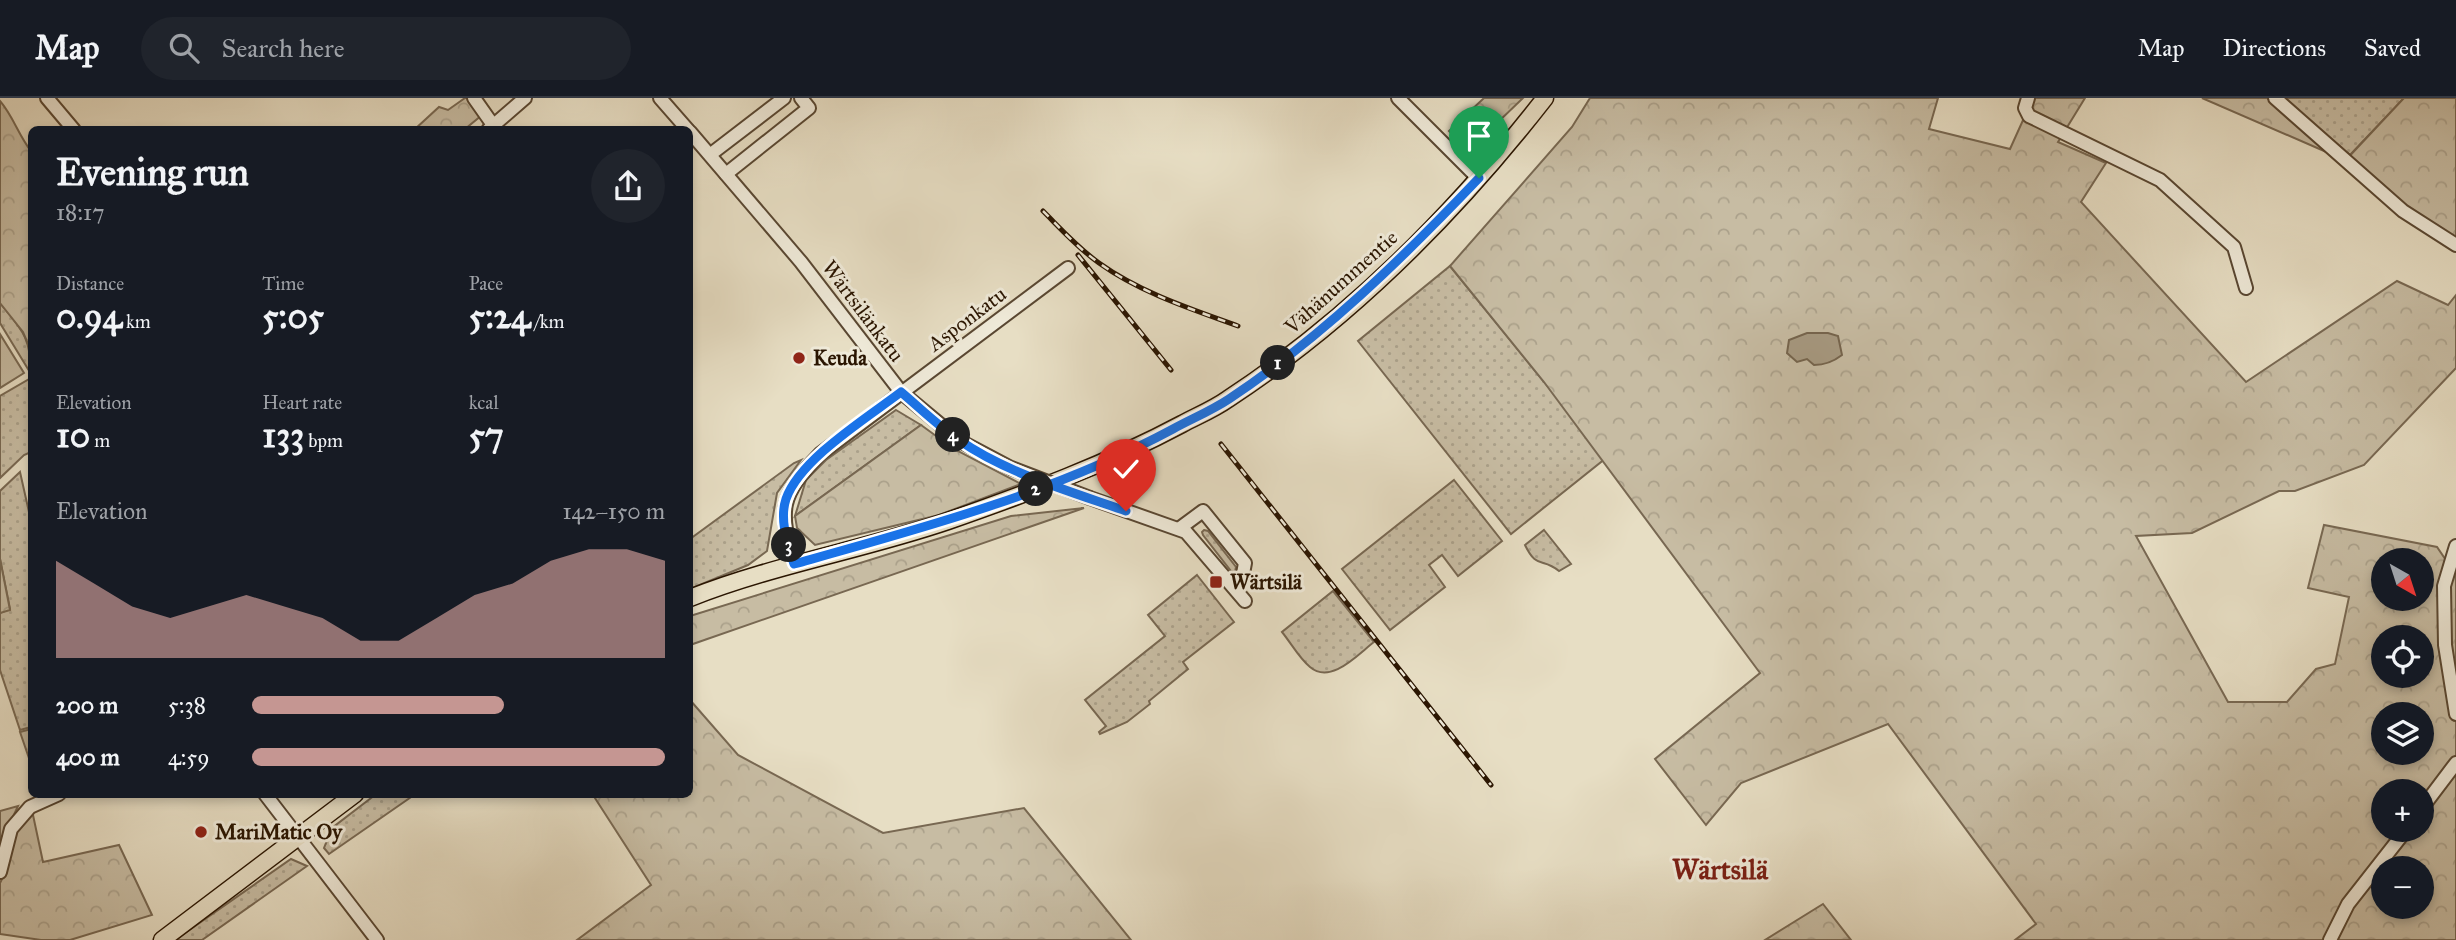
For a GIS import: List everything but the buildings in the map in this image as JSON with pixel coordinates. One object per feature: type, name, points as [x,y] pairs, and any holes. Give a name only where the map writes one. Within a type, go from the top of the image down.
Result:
[{"type":"main road","name":"Vähänummentie","points":[[693,597],[794,564],[945,522],[1072,476],[1136,449],[1227,400],[1299,348],[1365,292],[1479,178],[1545,98]]},
{"type":"main road","points":[[162,940],[350,798]]},
{"type":"street","points":[[47,98],[71,126]]},
{"type":"street","points":[[474,98],[490,126]]},
{"type":"street","points":[[492,126],[525,98]]},
{"type":"street","name":"Wärtsilänkatu","points":[[660,98],[685,126]]},
{"type":"street","points":[[710,155],[784,98]]},
{"type":"street","points":[[726,174],[809,108],[801,98]]},
{"type":"street","points":[[1398,98],[1479,178]]},
{"type":"street","points":[[2028,98],[2025,108],[2029,116],[2160,180],[2208,221],[2234,247],[2246,289]]},
{"type":"street","points":[[2275,98],[2403,211],[2456,245]]},
{"type":"street","name":"Wärtsilänkatu","points":[[693,136],[801,262],[901,392],[960,441],[1011,468],[1180,528],[1193,538],[1245,601]]},
{"type":"street","name":"Asponkatu","points":[[794,564],[783,526],[785,500],[800,475],[820,454],[1068,268]]},
{"type":"street","points":[[1180,528],[1203,510],[1245,563],[1242,579],[1233,586]]},
{"type":"street","points":[[2456,546],[2444,586],[2445,645],[2456,714]]},
{"type":"street","points":[[2434,792],[2456,762]]},
{"type":"street","points":[[0,872],[11,830],[30,807],[50,798]]},
{"type":"street","points":[[268,798],[377,940]]},
{"type":"street","points":[[2330,940],[2348,904],[2397,842]]},
{"type":"green space","points":[[469,98],[482,115],[469,126],[418,126],[439,107],[448,110]]},
{"type":"green space","points":[[1484,98],[1523,98],[1468,151],[1449,131]]},
{"type":"green space","points":[[1590,98],[1938,98],[1929,129],[2010,149],[2033,98],[2085,98],[2058,142],[2106,163],[2081,202],[2246,382],[2397,281],[2448,305],[2456,295],[2456,368],[2364,465],[2295,491],[2279,491],[2192,533],[2136,536],[2228,702],[2287,702],[2316,669],[2335,664],[2349,597],[2308,588],[2324,525],[2437,547],[2456,575],[2456,940],[2015,940],[2036,924],[1888,724],[1741,783],[1706,825],[1655,759],[1760,673],[1544,382],[1450,266],[1572,127]]},
{"type":"green space","points":[[2202,98],[2267,98],[2331,154]]},
{"type":"green space","points":[[2282,98],[2404,98],[2350,155]]},
{"type":"green space","points":[[2404,98],[2456,98],[2456,249],[2343,163]]},
{"type":"green space","points":[[0,101],[28,146],[28,344],[23,332],[0,303]]},
{"type":"green space","points":[[1450,266],[1606,458],[1511,534],[1358,341]]},
{"type":"green space","points":[[0,303],[27,342],[28,369],[0,323]]},
{"type":"green space","points":[[0,334],[24,373],[0,388]]},
{"type":"green space","points":[[28,380],[28,453],[0,478],[0,396]]},
{"type":"green space","points":[[896,410],[921,425],[795,516],[806,480],[826,460]]},
{"type":"green space","points":[[921,425],[954,449],[1021,484],[939,515],[815,545],[797,528],[795,516]]},
{"type":"green space","points":[[801,460],[777,493],[767,551],[748,565],[693,588],[693,537]]},
{"type":"green space","points":[[20,472],[28,508],[28,728],[20,730],[0,670],[0,613],[10,609],[0,559],[0,491]]},
{"type":"green space","points":[[1454,480],[1502,541],[1458,576],[1442,555],[1429,565],[1445,587],[1390,630],[1342,569]]},
{"type":"green space","points":[[1084,508],[693,644],[693,615],[1011,516]]},
{"type":"green space","points":[[1204,530],[1208,531],[1236,567],[1235,572],[1231,571],[1203,535]]},
{"type":"green space","points":[[1544,530],[1571,564],[1559,571],[1533,558],[1525,545]]},
{"type":"green space","points":[[0,559],[10,610],[0,613]]},
{"type":"green space","points":[[1197,575],[1234,622],[1183,662],[1188,669],[1149,701],[1150,704],[1127,722],[1100,734],[1106,726],[1085,700],[1165,636],[1148,615]]},
{"type":"green space","points":[[1333,591],[1374,642],[1344,666],[1318,672],[1302,659],[1282,632]]},
{"type":"green space","points":[[693,703],[738,755],[883,833],[1024,808],[1131,940],[577,940],[651,885],[595,798],[693,798]]},
{"type":"green space","points":[[28,730],[28,755],[20,732]]},
{"type":"green space","points":[[371,798],[410,798],[329,854],[324,848],[332,828]]},
{"type":"green space","points":[[18,806],[0,845],[0,811]]},
{"type":"green space","points":[[33,815],[43,862],[119,845],[152,915],[70,940],[41,940],[0,934],[0,883],[15,833],[26,817]]},
{"type":"green space","points":[[291,859],[307,866],[202,940],[175,940]]},
{"type":"green space","points":[[1823,904],[1851,940],[1765,940]]},
{"type":"shaded area","points":[[1807,333],[1838,336],[1842,355],[1822,364],[1814,365],[1807,359],[1797,362],[1787,353],[1789,340]]},
{"type":"railway","points":[[1043,211],[1084,251],[1115,274],[1167,299],[1238,326]]},
{"type":"railway","points":[[1078,255],[1171,370]]},
{"type":"railway","points":[[1221,444],[1491,785]]},
{"type":"place","name":"Keuda","points":[[799,358]]},
{"type":"place","name":"Wärtsilä","points":[[1216,582]]},
{"type":"place","name":"MariMatic Oy","points":[[201,832]]},
{"type":"district","name":"Wärtsilä","points":[[1720,869]]},
{"type":"route","points":[[1126,511],[1090,498],[1037,480],[1011,468],[960,441],[901,392],[820,454],[800,475],[785,500],[783,526],[794,564],[945,522],[1008,499],[1072,476],[1136,449],[1227,400],[1299,348],[1365,292],[1438,222],[1479,178]]}]
